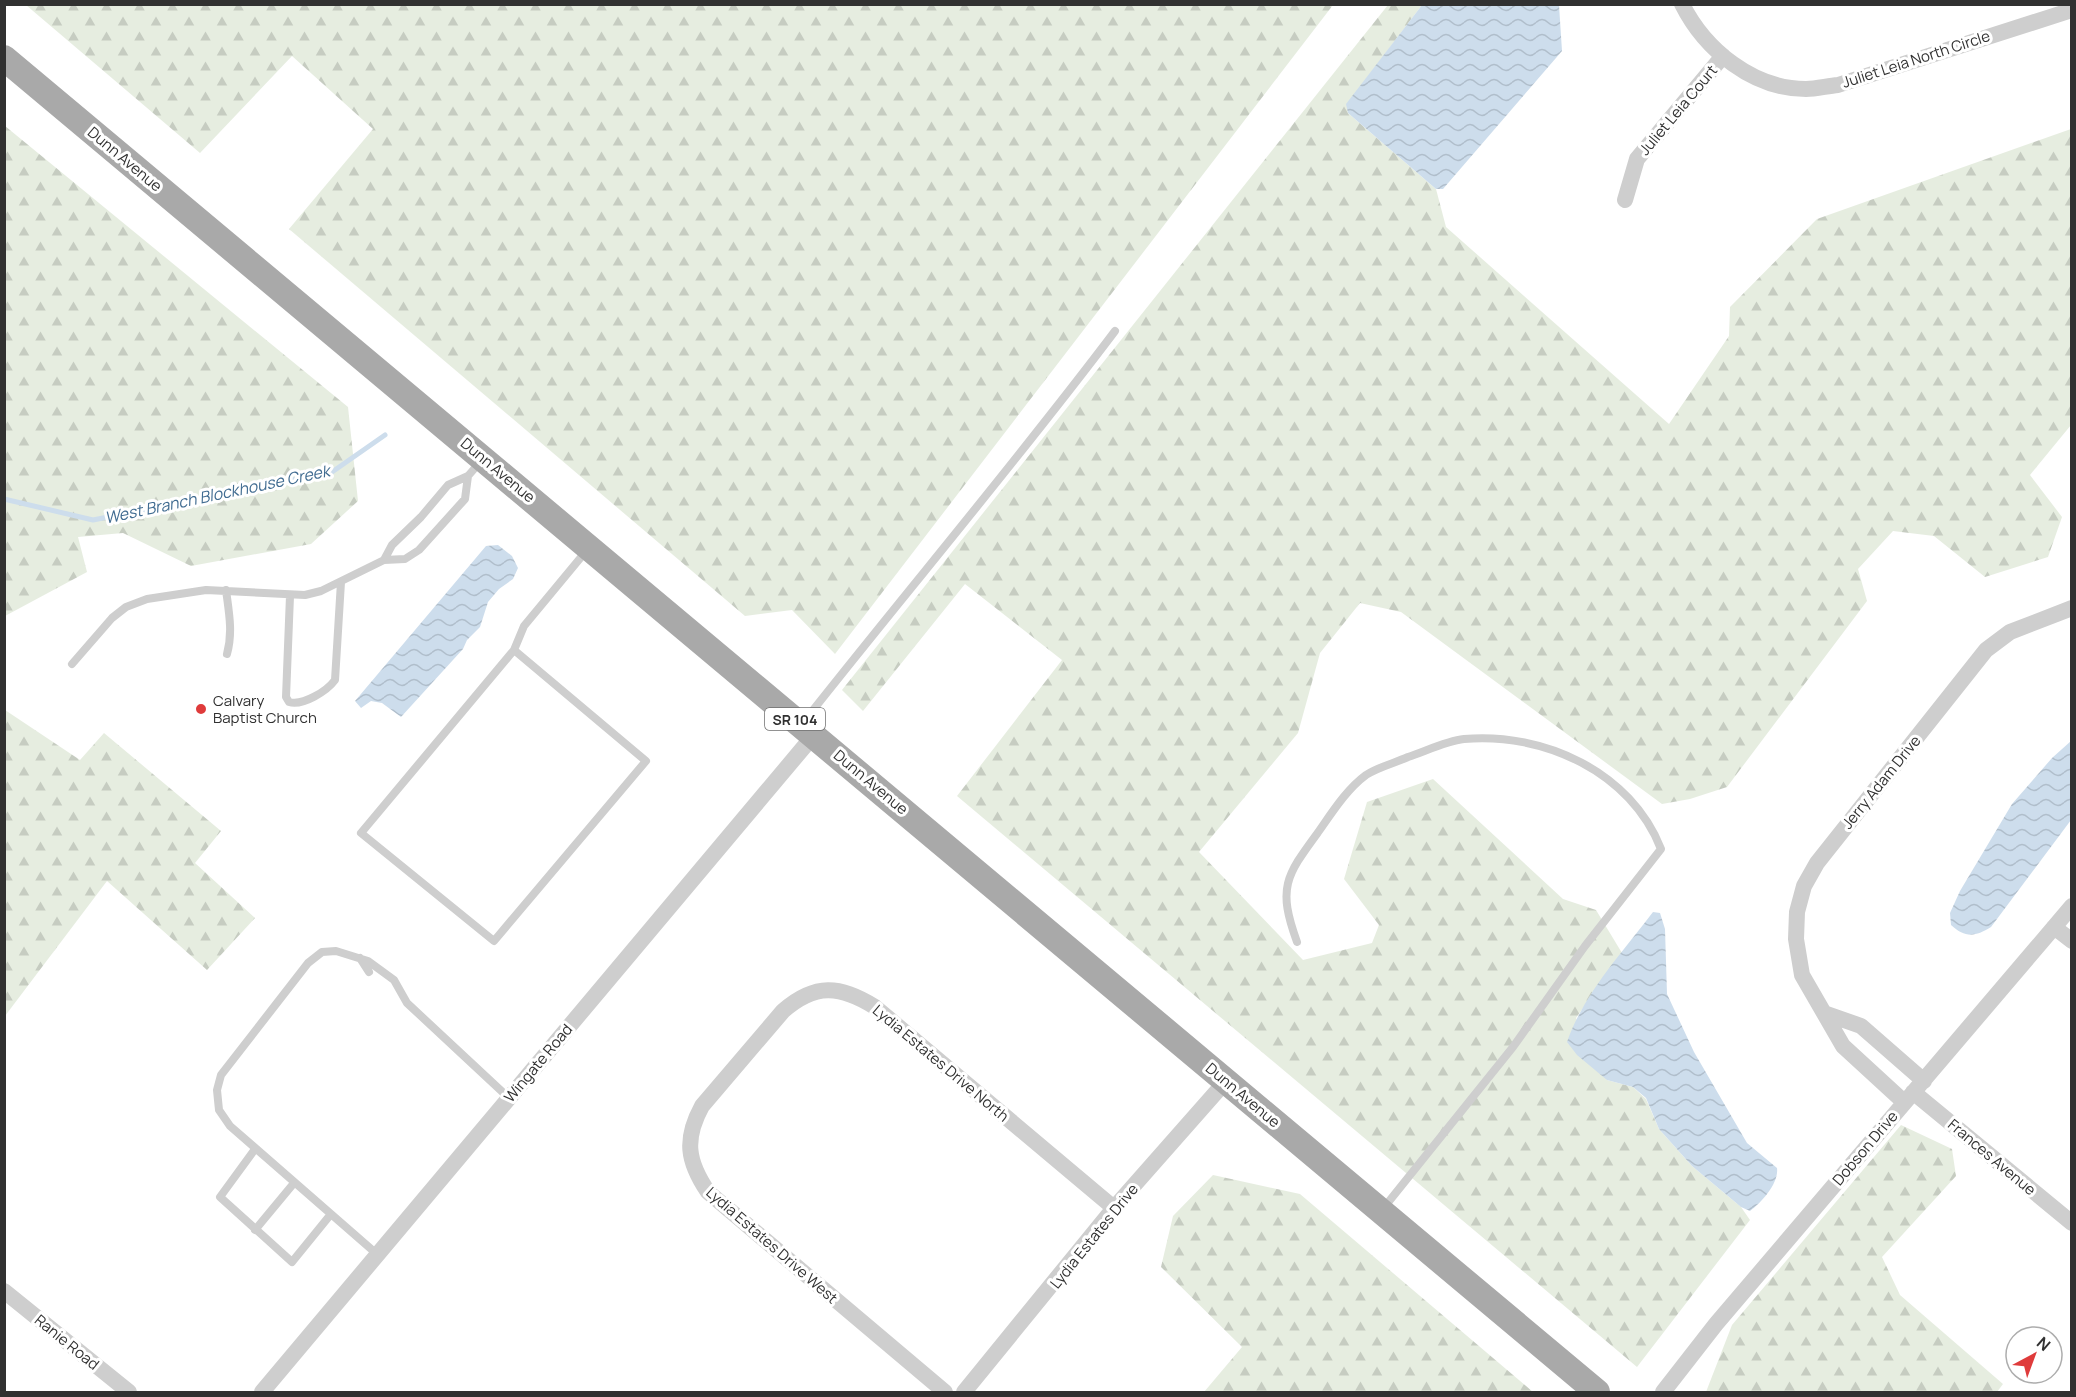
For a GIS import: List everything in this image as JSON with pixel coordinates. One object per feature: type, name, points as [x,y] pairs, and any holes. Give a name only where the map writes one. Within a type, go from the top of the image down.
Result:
[{"type":"main road","name":"Dunn Avenue","points":[[4,58],[476,467],[589,547],[1597,1392]]},
{"type":"street","name":"Juliet Leia North Circle","points":[[1682,4],[1707,41],[1746,73],[1772,84],[1805,89],[1838,85],[2072,10]]},
{"type":"street","name":"Juliet Leia Court","points":[[1625,200],[1637,159],[1723,56]]},
{"type":"street","name":"Jerry Adam Drive","points":[[1914,1091],[1843,1046],[1802,975],[1796,939],[1797,912],[1804,886],[1817,863],[1986,650],[2010,632],[2072,608]]},
{"type":"street","name":"Wingate Road","points":[[262,1392],[509,1098],[808,730]]},
{"type":"street","name":"Dobson Drive","points":[[1663,1392],[1716,1324],[2072,906]]},
{"type":"street","points":[[2054,927],[2072,941]]},
{"type":"street","name":"Lydia Estates Drive North","points":[[735,1066],[783,1011],[798,998],[818,991],[836,989],[857,995],[875,1007],[1114,1208]]},
{"type":"street","points":[[1824,1013],[1861,1026],[1914,1091]]},
{"type":"street","name":"Lydia Estates Drive West","points":[[735,1066],[702,1106],[693,1123],[690,1151],[697,1176],[708,1192],[727,1209],[945,1392]]},
{"type":"street","name":"Lydia Estates Drive","points":[[964,1392],[1114,1208],[1226,1081]]},
{"type":"street","name":"Frances Avenue","points":[[1914,1091],[2072,1222]]},
{"type":"street","name":"Ranie Road","points":[[4,1291],[129,1392]]},
{"type":"lane","points":[[808,730],[936,556],[1037,435],[1115,331]]},
{"type":"lane","points":[[384,560],[392,544],[421,517],[448,485],[476,467]]},
{"type":"lane","points":[[72,664],[112,618],[126,607],[170,593],[226,591],[290,596],[321,591],[384,560],[405,559],[418,550],[465,499],[476,467]]},
{"type":"lane","points":[[514,650],[646,761],[494,941],[361,833],[514,650],[524,626],[589,547]]},
{"type":"lane","points":[[290,596],[286,697],[294,704],[323,692],[335,680],[341,582]]},
{"type":"lane","points":[[226,591],[231,639],[227,654]]},
{"type":"lane","points":[[1297,942],[1287,917],[1284,896],[1288,881],[1294,865],[1347,794],[1367,775],[1430,749],[1463,739],[1501,739],[1547,747],[1579,760],[1606,778],[1634,804],[1654,830],[1661,849],[1585,946],[1513,1047],[1382,1210]]},
{"type":"lane","points":[[378,1255],[255,1149],[219,1110],[217,1090],[221,1075],[308,963],[322,952],[336,951],[360,958],[394,980],[404,998],[431,1027],[509,1098]]},
{"type":"lane","points":[[360,958],[369,972]]},
{"type":"lane","points":[[390,990],[404,998]]},
{"type":"lane","points":[[255,1149],[220,1197],[292,1262],[331,1214]]},
{"type":"lane","points":[[255,1230],[294,1183]]},
{"type":"green space","points":[[26,5],[1333,5],[835,654],[792,610],[745,616],[289,229],[373,129],[292,56],[200,153]]},
{"type":"green space","points":[[1388,5],[1422,5],[1347,104],[1348,113],[1436,189],[1446,227],[1669,424],[1729,336],[1730,307],[1817,219],[2071,129],[2071,425],[2030,475],[2062,517],[2048,557],[1985,577],[1934,536],[1893,531],[1858,569],[1867,601],[1727,787],[1690,799],[1662,804],[1401,612],[1360,603],[1320,653],[1298,733],[1199,852],[1303,960],[1372,943],[1379,925],[1344,879],[1367,802],[1433,779],[1563,899],[1596,910],[1622,953],[1576,1018],[1607,1080],[1633,1087],[1646,1099],[1659,1129],[1692,1166],[1741,1207],[1750,1220],[1637,1367],[957,796],[1062,660],[965,584],[863,711],[842,690]]},
{"type":"green space","points":[[5,126],[348,407],[358,501],[311,544],[191,566],[123,533],[78,537],[87,572],[5,616]]},
{"type":"green space","points":[[5,710],[80,760],[104,733],[221,831],[195,863],[255,918],[207,970],[107,881],[5,1016]]},
{"type":"green space","points":[[1901,1125],[1952,1149],[1956,1176],[1882,1257],[1900,1295],[2003,1384],[1997,1392],[1706,1392],[1732,1325]]},
{"type":"green space","points":[[1213,1175],[1300,1194],[1533,1392],[1204,1392],[1242,1347],[1161,1267],[1173,1216]]},
{"type":"water","points":[[1422,5],[1559,5],[1562,51],[1443,189],[1436,189],[1348,113],[1346,104]]},
{"type":"water","points":[[498,545],[512,556],[518,568],[513,579],[499,589],[488,602],[480,627],[467,640],[463,649],[401,717],[382,703],[371,701],[361,708],[355,701],[486,546]]},
{"type":"water","points":[[2071,741],[2071,820],[1991,927],[1970,935],[1961,932],[1951,925],[1950,913],[1960,891],[2012,804],[2052,758]]},
{"type":"water","points":[[1653,912],[1660,913],[1665,929],[1667,994],[1694,1052],[1747,1143],[1777,1168],[1772,1186],[1760,1203],[1750,1211],[1741,1207],[1692,1166],[1659,1129],[1646,1098],[1633,1087],[1607,1080],[1577,1055],[1567,1042],[1574,1024],[1594,990]]},
{"type":"waterway","name":"West Branch Blockhouse Creek","points":[[4,499],[93,520],[332,472],[385,435]]},
{"type":"place","name":"Calvary Baptist Church","points":[[201,709]]}]
